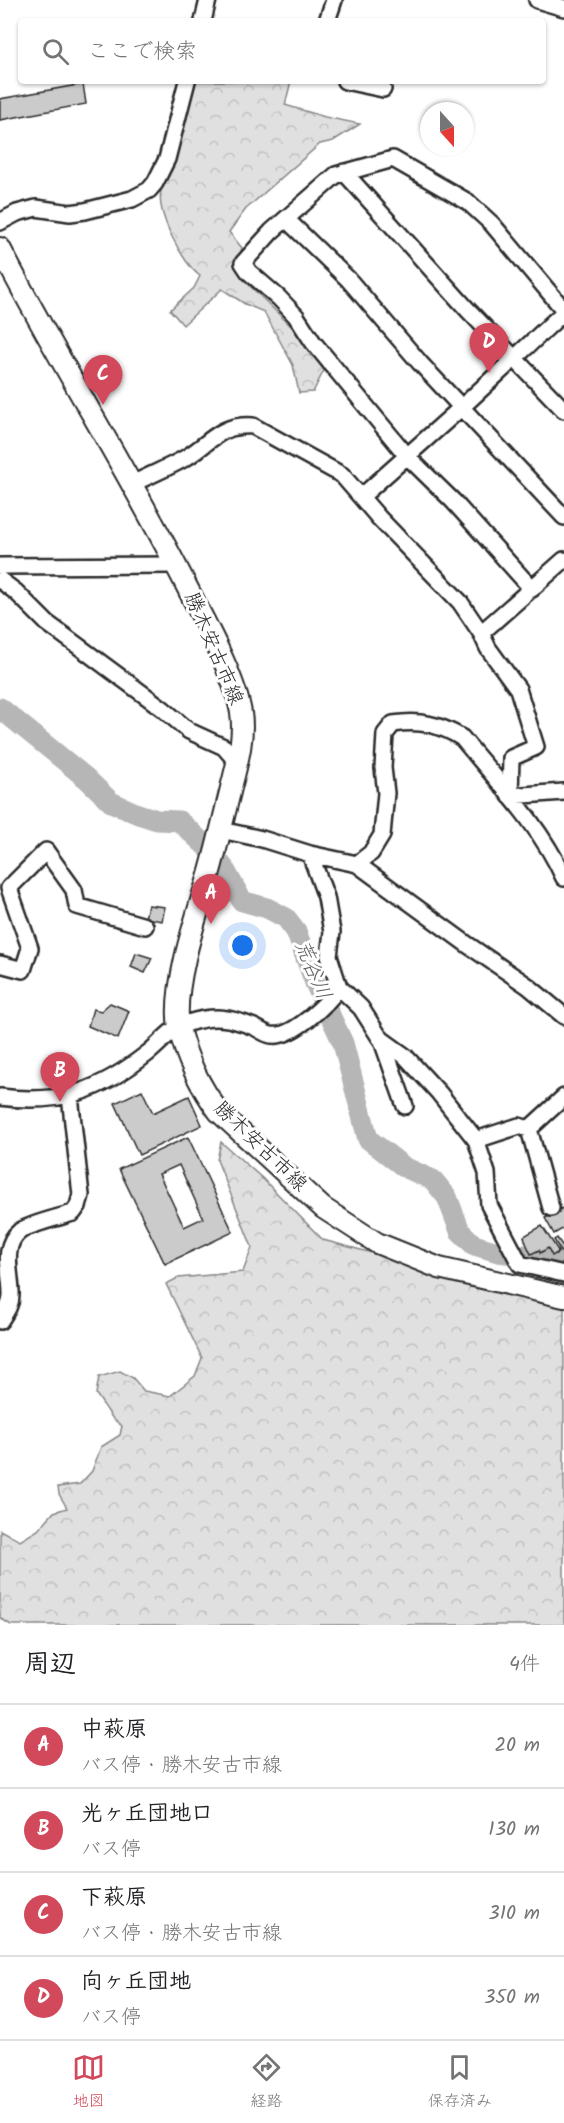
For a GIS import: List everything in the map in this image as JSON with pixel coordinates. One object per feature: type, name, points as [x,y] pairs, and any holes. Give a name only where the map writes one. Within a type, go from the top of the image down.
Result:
[{"type":"main road","name":"勝木安古市線","points":[[0,248],[176,565],[230,678],[241,714],[241,738],[237,762],[220,834],[194,921],[182,975],[178,1010],[184,1045],[206,1095],[219,1112],[323,1208],[377,1243],[439,1268],[564,1297]]},
{"type":"street","points":[[204,18],[208,0]]},
{"type":"street","points":[[328,18],[334,0]]},
{"type":"street","points":[[537,0],[564,8]]},
{"type":"street","points":[[0,222],[17,213],[36,208],[70,213],[85,211],[132,199],[149,190],[167,159],[186,84]]},
{"type":"street","points":[[359,84],[383,89]]},
{"type":"street","points":[[361,497],[408,457],[564,311],[492,224],[468,202],[393,159],[336,175],[286,219],[243,263],[249,272],[296,316],[313,342],[408,457],[453,501],[532,589]]},
{"type":"street","points":[[344,172],[467,309],[564,410]]},
{"type":"street","points":[[286,219],[348,279],[420,363],[564,517]]},
{"type":"street","points":[[132,484],[187,457],[221,431],[239,425],[253,426],[342,475],[379,518],[460,603],[481,633],[488,648],[518,689],[536,747],[511,758],[510,796]]},
{"type":"street","points":[[481,633],[564,560]]},
{"type":"street","points":[[0,566],[176,565]]},
{"type":"street","points":[[0,580],[16,592],[47,623],[162,708],[189,731],[224,747],[237,762]]},
{"type":"street","points":[[357,864],[371,854],[382,834],[386,793],[383,768],[385,734],[393,724],[424,721],[453,732],[462,738],[553,853],[564,878]]},
{"type":"street","points":[[510,796],[564,792]]},
{"type":"street","points":[[220,834],[262,839],[310,854],[357,864],[528,986],[564,1016]]},
{"type":"street","points":[[0,964],[23,970],[30,948],[9,888],[45,851],[74,890],[76,906],[144,926]]},
{"type":"street","points":[[310,854],[326,897],[332,932],[329,956],[339,987],[361,1008],[380,1038],[405,1106]]},
{"type":"street","points":[[0,1097],[50,1100],[70,1096],[105,1082],[148,1053],[179,1026],[216,1017],[232,1018],[271,1035],[290,1032],[330,1000],[339,987]]},
{"type":"street","points":[[380,1038],[405,1056],[439,1093],[476,1140],[487,1173],[489,1205],[520,1264],[564,1274]]},
{"type":"street","points":[[0,1321],[9,1308],[11,1298],[5,1273],[12,1240],[22,1230],[73,1213],[78,1206],[81,1195],[70,1096]]},
{"type":"street","points":[[529,1129],[564,1097]]},
{"type":"street","points":[[476,1140],[519,1126],[529,1129]]},
{"type":"street","points":[[529,1129],[551,1208]]},
{"type":"green space","points":[[195,84],[290,84],[285,105],[325,117],[360,124],[333,141],[320,144],[246,209],[229,232],[242,248],[236,266],[250,286],[292,327],[324,370],[313,392],[299,393],[293,365],[264,312],[245,304],[222,289],[183,325],[170,310],[194,288],[200,276],[179,250],[163,212],[161,191],[174,161]]},
{"type":"green space","points":[[221,1142],[262,1178],[323,1240],[376,1254],[452,1282],[564,1308],[564,1625],[11,1625],[0,1618],[0,1530],[20,1541],[38,1530],[54,1512],[67,1508],[59,1494],[58,1487],[80,1484],[92,1471],[101,1447],[120,1435],[122,1426],[113,1419],[96,1394],[99,1377],[120,1371],[133,1378],[144,1391],[170,1396],[195,1376],[202,1358],[166,1284],[178,1278],[243,1272],[252,1247],[217,1160]]},
{"type":"building","points":[[83,84],[86,104],[0,120],[0,99]]},
{"type":"building","points":[[148,905],[165,907],[162,921],[145,918]]},
{"type":"building","points":[[136,953],[152,958],[145,973],[131,967]]},
{"type":"building","points":[[110,1003],[129,1011],[118,1039],[88,1026],[93,1009],[101,1011]]},
{"type":"building","points":[[142,1090],[153,1113],[189,1096],[202,1125],[139,1155],[115,1103]]},
{"type":"building","points":[[188,1137],[233,1232],[165,1264],[119,1169]],"holes":[[[179,1165],[203,1218],[184,1227],[159,1174]]]},
{"type":"building","points":[[564,1207],[564,1228],[554,1234],[545,1218]]},
{"type":"building","points":[[542,1226],[559,1252],[552,1256],[548,1248],[540,1253],[539,1250],[531,1254],[526,1243],[524,1236]]},
{"type":"building","points":[[557,1238],[564,1248],[562,1253],[554,1240]]},
{"type":"waterway","name":"荒谷川","points":[[0,708],[86,778],[111,802],[157,820],[179,821],[209,849],[224,868],[242,901],[267,908],[286,918],[296,931],[315,983],[343,1043],[368,1139],[404,1167],[433,1180],[447,1197],[460,1231],[474,1245],[498,1252],[564,1260]]},
{"type":"place","name":"向ヶ丘団地","points":[[489,373]]},
{"type":"place","name":"下萩原","points":[[103,405]]},
{"type":"place","name":"中萩原","points":[[211,924]]},
{"type":"place","name":"光ヶ丘団地口","points":[[60,1102]]}]
